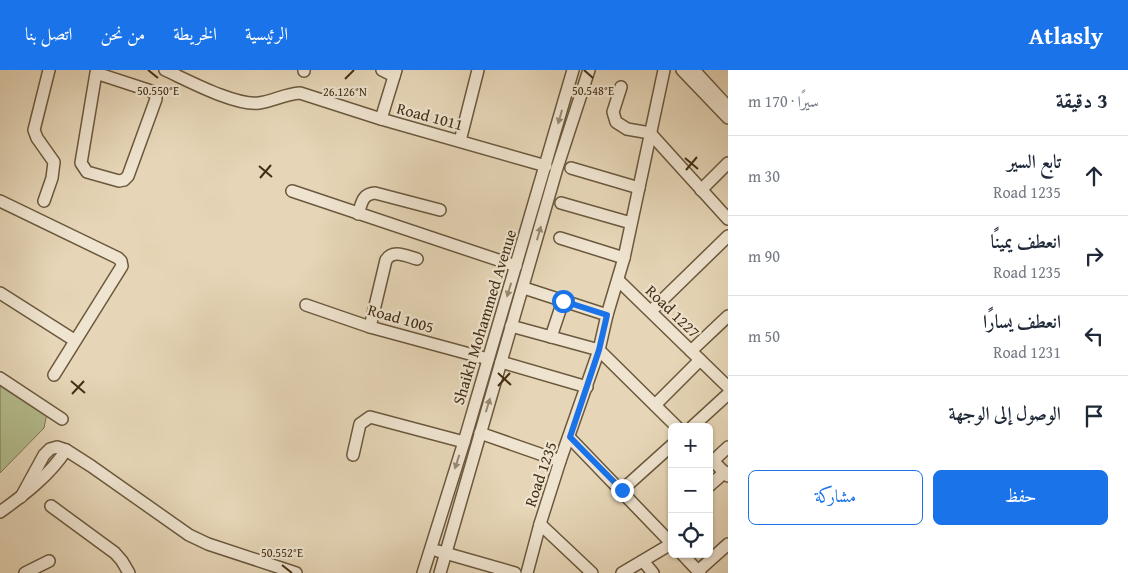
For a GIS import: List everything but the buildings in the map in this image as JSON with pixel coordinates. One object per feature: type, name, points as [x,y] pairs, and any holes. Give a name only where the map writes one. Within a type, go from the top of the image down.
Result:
[{"type":"street","points":[[44,201],[52,178],[54,162],[37,138],[34,130],[48,70]]},
{"type":"street","name":"Road 1011","points":[[165,70],[219,94],[246,103],[258,103],[288,93],[300,93],[381,119],[546,166]]},
{"type":"street","points":[[381,119],[395,73],[382,70]]},
{"type":"street","points":[[460,141],[478,70]]},
{"type":"street","name":"Shaikh Mohammed Avenue","points":[[423,573],[464,442],[573,70]]},
{"type":"street","name":"Shaikh Mohammed Avenue","points":[[440,573],[511,326],[524,288],[557,168],[589,70]]},
{"type":"street","name":"Road 1235","points":[[526,573],[560,461],[599,350],[624,258],[664,70]]},
{"type":"street","name":"Road 1235","points":[[659,94],[673,70]]},
{"type":"street","points":[[682,70],[728,118]]},
{"type":"street","points":[[694,70],[728,107]]},
{"type":"street","points":[[97,71],[151,91],[156,95],[128,176],[124,180],[119,181],[88,172],[81,162],[97,71]]},
{"type":"street","points":[[620,87],[613,112],[616,122],[627,129],[650,133],[728,219]]},
{"type":"street","points":[[700,190],[728,163]]},
{"type":"street","points":[[572,168],[639,188]]},
{"type":"street","points":[[292,191],[516,266]]},
{"type":"street","points":[[358,214],[364,196],[374,192],[440,210]]},
{"type":"street","points":[[0,201],[121,261],[122,266],[74,340],[54,375]]},
{"type":"street","points":[[561,203],[632,223]]},
{"type":"street","points":[[651,311],[728,236]]},
{"type":"street","points":[[560,238],[624,258]]},
{"type":"street","points":[[370,327],[386,260],[389,255],[394,253],[417,258]]},
{"type":"street","name":"Road 1227","points":[[618,280],[728,387]]},
{"type":"street","points":[[524,288],[607,315]]},
{"type":"street","points":[[0,293],[74,340]]},
{"type":"street","points":[[551,337],[563,301]]},
{"type":"street","name":"Road 1005","points":[[306,305],[370,327],[488,359]]},
{"type":"street","points":[[691,351],[728,316]]},
{"type":"street","points":[[511,326],[599,350],[673,423]]},
{"type":"street","points":[[655,405],[700,360]]},
{"type":"street","points":[[501,362],[587,387]]},
{"type":"street","points":[[0,378],[62,419]]},
{"type":"street","points":[[696,423],[728,394]]},
{"type":"street","points":[[353,455],[360,424],[370,417],[464,442]]},
{"type":"street","points":[[480,433],[560,461]]},
{"type":"street","points":[[570,437],[668,540]]},
{"type":"street","points":[[713,458],[728,447]]},
{"type":"street","points":[[622,490],[668,449]]},
{"type":"street","points":[[0,512],[21,497],[54,466],[66,450],[189,535],[208,544],[296,573]]},
{"type":"street","points":[[713,461],[726,474],[713,483]]},
{"type":"street","points":[[51,506],[116,553],[129,573]]},
{"type":"street","points":[[540,524],[592,573]]},
{"type":"street","points":[[686,558],[699,572],[728,544]]},
{"type":"street","points":[[622,573],[668,546]]},
{"type":"street","points":[[430,549],[515,573]]},
{"type":"street","points":[[25,573],[48,561]]},
{"type":"street","points":[[643,561],[653,573]]},
{"type":"green space","points":[[0,384],[47,413],[44,428],[0,473]]},
{"type":"route","points":[[563,301],[607,315],[599,350],[570,437],[622,490]]}]
